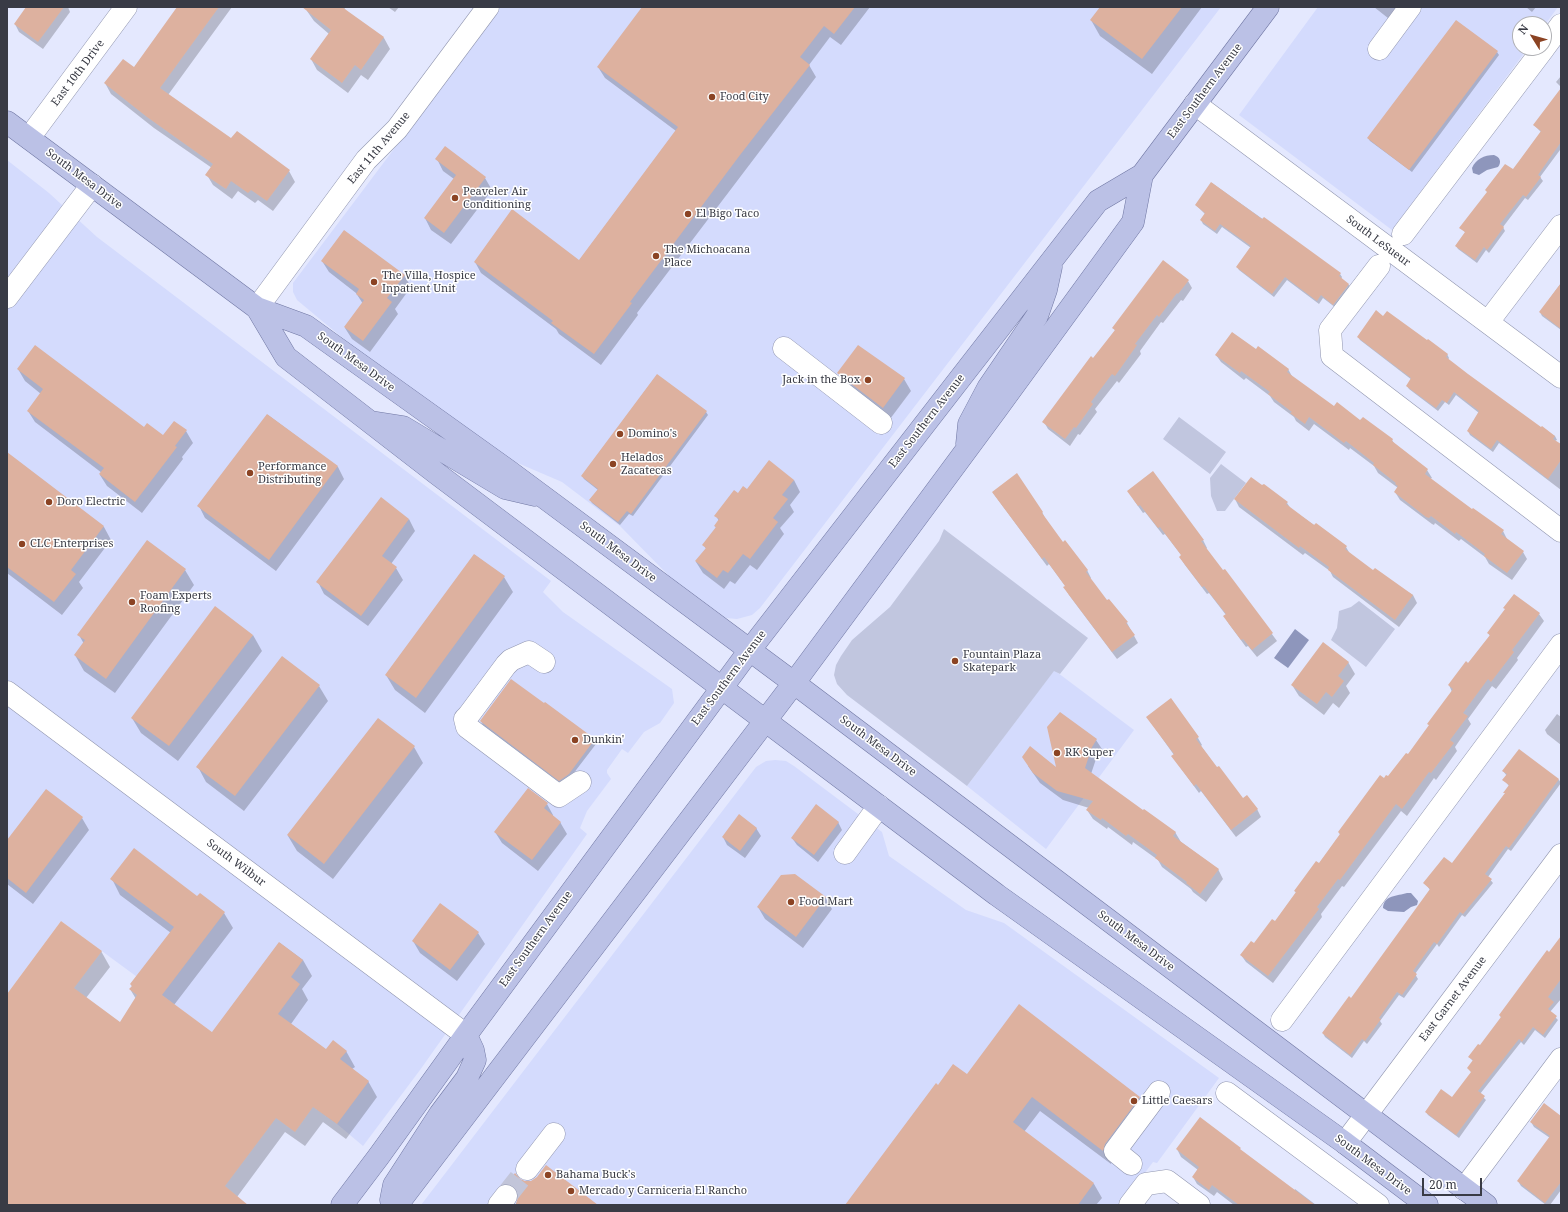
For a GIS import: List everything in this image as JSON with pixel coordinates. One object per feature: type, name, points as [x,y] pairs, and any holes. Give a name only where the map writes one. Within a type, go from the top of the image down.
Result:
[{"type":"main road","name":"East Southern Avenue","points":[[342,1205],[749,651],[1098,202],[1142,175],[1268,7]]},
{"type":"main road","name":"South Mesa Drive","points":[[7,122],[256,308],[306,326],[544,497],[794,683],[1486,1205]]},
{"type":"main road","name":"East Southern Avenue","points":[[397,1205],[794,683],[1133,222],[1142,175]]},
{"type":"main road","points":[[966,451],[969,424],[988,388],[1037,316],[1046,290],[1053,259]]},
{"type":"main road","name":"South Mesa Drive","points":[[256,308],[286,357],[436,473],[997,895],[1345,1144],[1427,1205]]},
{"type":"main road","points":[[370,422],[403,427],[505,488],[544,497]]},
{"type":"main road","points":[[391,1205],[394,1185],[440,1114],[468,1078],[475,1060],[473,1050],[466,1035]]},
{"type":"street","name":"East 10th Drive","points":[[29,138],[126,7]]},
{"type":"street","name":"East 11th Avenue","points":[[256,308],[366,160],[397,129],[488,7]]},
{"type":"street","points":[[1379,49],[1410,7]]},
{"type":"street","points":[[1552,37],[1561,25]]},
{"type":"street","points":[[1403,234],[1538,56]]},
{"type":"street","name":"South LeSueur","points":[[1195,104],[1561,377]]},
{"type":"street","points":[[7,297],[92,185]]},
{"type":"street","points":[[1488,322],[1561,226]]},
{"type":"street","points":[[1379,266],[1330,330],[1332,356],[1561,531]]},
{"type":"street","points":[[784,348],[881,423]]},
{"type":"street","points":[[1282,1020],[1561,645]]},
{"type":"street","points":[[544,662],[529,652],[511,660],[465,719],[465,723],[468,729],[559,796],[580,782]]},
{"type":"street","name":"South Wilbur","points":[[7,692],[466,1035]]},
{"type":"street","points":[[845,854],[880,806]]},
{"type":"street","name":"East Garnet Avenue","points":[[1345,1144],[1561,855]]},
{"type":"street","points":[[1464,1188],[1561,1059]]},
{"type":"street","points":[[1131,1164],[1115,1151],[1159,1092]]},
{"type":"street","points":[[1227,1093],[1378,1205]]},
{"type":"street","points":[[527,1168],[554,1134]]},
{"type":"street","points":[[1130,1205],[1146,1184],[1167,1181],[1199,1205]]},
{"type":"shaded area","points":[[501,7],[1221,7],[760,608],[752,615],[737,619],[726,618],[670,577],[620,526],[562,482],[513,461],[357,350],[297,300],[293,292],[293,283]]},
{"type":"shaded area","points":[[1318,7],[1558,7],[1551,16],[1512,16],[1512,56],[1522,56],[1392,230],[1239,115]]},
{"type":"shaded area","points":[[1494,155],[1500,160],[1498,167],[1487,170],[1479,175],[1473,173],[1472,168],[1478,160]]},
{"type":"shaded area","points":[[7,160],[49,193],[97,237],[551,581],[543,592],[563,612],[672,689],[674,703],[660,723],[644,732],[628,753],[622,749],[607,770],[607,773],[611,779],[587,811],[580,828],[587,834],[420,1070],[363,1146],[337,1124],[61,921],[7,994]]},
{"type":"shaded area","points":[[1179,417],[1226,452],[1210,474],[1163,439]]},
{"type":"shaded area","points":[[1221,464],[1246,483],[1225,511],[1217,511],[1211,496],[1210,478]]},
{"type":"shaded area","name":"Fountain Plaza Skatepark","points":[[944,529],[1088,638],[1060,674],[1054,671],[967,786],[847,695],[837,684],[834,675],[836,665],[852,640],[890,607],[939,541]]},
{"type":"shaded area","points":[[1359,601],[1395,629],[1366,667],[1331,640],[1337,628],[1339,611],[1351,607]]},
{"type":"shaded area","points":[[1295,629],[1309,640],[1288,668],[1274,658]]},
{"type":"shaded area","points":[[1054,670],[1134,730],[1046,849],[967,786]]},
{"type":"shaded area","points":[[766,761],[786,761],[794,766],[882,832],[889,856],[966,910],[1004,923],[1219,1078],[1157,1163],[1153,1162],[1121,1205],[421,1205],[756,767]]},
{"type":"shaded area","points":[[1411,893],[1418,901],[1417,905],[1404,912],[1388,911],[1383,908],[1388,898]]},
{"type":"building","points":[[26,7],[64,7],[38,42],[14,24]]},
{"type":"building","points":[[177,7],[219,7],[160,88],[231,138],[237,131],[290,170],[267,201],[251,190],[248,193],[231,181],[226,189],[205,175],[213,164],[147,117],[104,83],[123,59],[134,67]]},
{"type":"building","points":[[302,7],[342,7],[384,37],[361,70],[355,65],[342,83],[310,59],[331,30]]},
{"type":"building","points":[[642,7],[855,7],[834,34],[824,26],[800,57],[810,65],[740,155],[630,302],[632,303],[594,354],[551,323],[553,321],[474,262],[512,209],[579,260],[678,127],[597,67]]},
{"type":"building","points":[[1100,7],[1182,7],[1142,59],[1090,20]]},
{"type":"building","points":[[1456,20],[1498,51],[1409,170],[1367,138]]},
{"type":"building","points":[[1561,88],[1561,142],[1538,175],[1541,177],[1526,197],[1523,195],[1500,224],[1504,227],[1487,250],[1484,247],[1475,260],[1455,246],[1465,232],[1459,228],[1487,192],[1485,190],[1505,164],[1513,169],[1541,131],[1533,125]]},
{"type":"building","name":"Peaveler Air Conditioning","points":[[445,146],[486,177],[444,233],[424,218],[456,175],[435,159]]},
{"type":"building","points":[[1211,182],[1262,219],[1264,217],[1341,273],[1339,276],[1349,284],[1333,305],[1321,295],[1317,301],[1285,277],[1272,294],[1236,267],[1251,246],[1220,224],[1215,231],[1200,220],[1205,213],[1195,205]]},
{"type":"building","name":"The Villa, Hospice Inpatient Unit","points":[[344,230],[405,275],[387,298],[392,302],[363,341],[344,327],[364,300],[356,294],[359,289],[321,261]]},
{"type":"building","points":[[1163,260],[1189,280],[1159,317],[1157,315],[1135,344],[1137,345],[1115,376],[1112,374],[1091,402],[1093,404],[1076,428],[1074,427],[1065,439],[1042,422],[1091,356],[1093,358],[1115,330],[1112,328]]},
{"type":"building","points":[[1561,283],[1561,329],[1539,312]]},
{"type":"building","points":[[1376,310],[1383,316],[1387,311],[1427,340],[1428,339],[1448,354],[1446,357],[1468,374],[1555,436],[1553,439],[1561,444],[1561,460],[1548,479],[1497,440],[1491,449],[1467,431],[1479,411],[1454,392],[1447,403],[1442,400],[1436,408],[1406,386],[1411,378],[1357,337]]},
{"type":"building","points":[[1232,332],[1256,349],[1258,346],[1289,369],[1287,372],[1334,406],[1337,402],[1360,420],[1363,417],[1393,439],[1392,441],[1428,469],[1425,474],[1472,509],[1473,508],[1504,530],[1501,534],[1524,551],[1507,573],[1456,532],[1455,534],[1431,516],[1429,518],[1426,517],[1394,492],[1398,486],[1395,484],[1396,483],[1346,441],[1344,443],[1309,417],[1305,424],[1268,394],[1270,392],[1241,371],[1240,373],[1215,355]]},
{"type":"building","points":[[35,345],[144,427],[147,423],[163,435],[174,421],[187,430],[175,446],[177,447],[135,502],[99,474],[104,468],[27,411],[43,389],[17,369]]},
{"type":"building","name":"Jack in the Box","points":[[858,345],[905,378],[883,408],[837,373]]},
{"type":"building","points":[[657,374],[707,411],[631,514],[627,511],[618,522],[589,500],[598,489],[581,476]]},
{"type":"building","points":[[267,414],[338,466],[269,560],[197,506]]},
{"type":"building","points":[[7,452],[104,526],[71,570],[76,574],[54,602],[7,567]]},
{"type":"building","points":[[769,460],[794,480],[782,495],[788,499],[773,518],[778,522],[750,559],[743,554],[728,573],[723,570],[717,578],[695,561],[706,548],[702,545],[716,527],[714,526],[719,519],[714,516],[734,490],[738,493],[743,486],[747,489]]},
{"type":"building","points":[[1153,471],[1204,540],[1201,541],[1223,570],[1225,569],[1273,633],[1252,650],[1243,639],[1241,640],[1223,616],[1226,614],[1204,586],[1202,587],[1179,557],[1181,555],[1160,527],[1158,528],[1140,505],[1138,506],[1127,491]]},
{"type":"building","points":[[1017,473],[1043,512],[1042,513],[1063,542],[1065,540],[1088,570],[1086,572],[1107,600],[1109,599],[1128,622],[1126,623],[1135,635],[1112,652],[1063,587],[1065,586],[1044,557],[1042,559],[992,492]]},
{"type":"building","points":[[1251,477],[1262,485],[1264,484],[1288,502],[1286,504],[1314,525],[1316,523],[1347,546],[1345,549],[1373,570],[1375,568],[1413,595],[1395,620],[1328,570],[1329,567],[1300,546],[1299,548],[1234,499]]},
{"type":"building","points":[[381,497],[409,519],[382,556],[397,567],[361,616],[316,582]]},
{"type":"building","name":"Foam Experts Roofing","points":[[147,540],[186,569],[106,679],[74,655],[85,640],[77,635]]},
{"type":"building","points":[[474,554],[505,576],[416,698],[385,675]]},
{"type":"building","points":[[1514,594],[1540,613],[1512,650],[1514,652],[1491,682],[1488,679],[1463,713],[1468,716],[1450,740],[1454,743],[1431,773],[1429,772],[1402,809],[1396,804],[1340,880],[1338,879],[1317,907],[1319,909],[1268,976],[1240,955],[1251,941],[1254,943],[1272,919],[1275,921],[1296,892],[1294,891],[1316,861],[1319,863],[1340,834],[1338,832],[1380,775],[1384,778],[1386,775],[1388,776],[1406,753],[1408,754],[1429,725],[1427,724],[1453,689],[1448,685],[1466,661],[1468,663],[1490,635],[1487,633]]},
{"type":"building","points":[[215,606],[253,635],[169,746],[131,718]]},
{"type":"building","points":[[1323,642],[1349,662],[1338,676],[1344,681],[1332,697],[1326,692],[1317,704],[1291,685]]},
{"type":"building","points":[[282,656],[320,685],[235,796],[196,767]]},
{"type":"building","points":[[511,679],[595,739],[569,774],[559,781],[480,721]]},
{"type":"building","points":[[1171,698],[1199,737],[1196,739],[1217,767],[1219,766],[1243,798],[1247,795],[1258,809],[1231,830],[1196,784],[1194,786],[1171,756],[1174,754],[1146,717]]},
{"type":"building","points":[[1060,712],[1097,739],[1092,747],[1085,768],[1176,832],[1173,836],[1219,869],[1200,894],[1186,883],[1187,882],[1155,858],[1157,855],[1128,834],[1126,836],[1102,818],[1101,820],[1086,810],[1093,801],[1057,791],[1033,773],[1022,757],[1030,746],[1056,767],[1047,727]]},
{"type":"building","points":[[378,718],[415,746],[324,864],[287,835]]},
{"type":"building","points":[[1519,749],[1559,779],[1509,848],[1506,846],[1485,874],[1492,879],[1463,914],[1460,912],[1437,944],[1434,942],[1413,971],[1417,974],[1402,995],[1397,992],[1379,1018],[1381,1019],[1365,1041],[1362,1039],[1350,1055],[1322,1033],[1349,996],[1351,998],[1430,889],[1423,883],[1444,857],[1452,863],[1505,793],[1503,793],[1509,785],[1502,780],[1507,774],[1502,771]]},
{"type":"building","points":[[528,788],[548,803],[544,808],[561,822],[532,860],[494,832]]},
{"type":"building","points":[[46,789],[83,817],[26,893],[7,878],[7,840]]},
{"type":"building","points":[[816,804],[839,822],[814,855],[791,838]]},
{"type":"building","points":[[739,814],[757,828],[740,851],[722,837]]},
{"type":"building","points":[[134,848],[197,896],[200,893],[225,912],[162,995],[212,1032],[279,942],[303,960],[291,977],[300,984],[278,1014],[326,1049],[333,1040],[347,1051],[340,1059],[369,1081],[337,1124],[313,1107],[295,1132],[276,1118],[225,1186],[248,1205],[7,1205],[7,994],[61,921],[102,951],[74,988],[120,1022],[137,995],[129,989],[132,986],[130,984],[174,927],[110,879]]},
{"type":"building","name":"Food Mart","points":[[795,874],[826,897],[796,937],[757,907],[781,875]]},
{"type":"building","points":[[440,903],[479,932],[450,970],[412,941]]},
{"type":"building","points":[[1561,936],[1561,979],[1548,997],[1554,1002],[1548,1009],[1557,1016],[1543,1035],[1533,1027],[1522,1042],[1519,1039],[1478,1091],[1485,1096],[1456,1135],[1425,1112],[1441,1089],[1452,1097],[1471,1072],[1467,1068],[1473,1060],[1468,1057],[1478,1044],[1480,1045],[1501,1017],[1499,1015],[1547,950],[1549,952]]},
{"type":"building","points":[[1019,1004],[1140,1097],[1105,1144],[1103,1151],[1032,1097],[1013,1122],[1094,1183],[1078,1205],[845,1205],[936,1083],[938,1085],[953,1064],[967,1074]]},
{"type":"building","points":[[1544,1103],[1561,1116],[1561,1182],[1545,1203],[1517,1181],[1550,1136],[1530,1122]]},
{"type":"building","points":[[1200,1117],[1315,1205],[1239,1205],[1212,1185],[1209,1190],[1192,1177],[1199,1167],[1176,1149]]},
{"type":"building","points":[[546,1165],[598,1205],[517,1205],[517,1191],[513,1186],[507,1184],[515,1173],[520,1179],[531,1181],[537,1177]]},
{"type":"tunnel","points":[[506,1196],[527,1169]]},
{"type":"place","name":"Food City","points":[[712,97]]},
{"type":"place","name":"Peaveler Air Conditioning","points":[[455,198]]},
{"type":"place","name":"El Bigo Taco","points":[[688,214]]},
{"type":"place","name":"The Michoacana Place","points":[[656,256]]},
{"type":"place","name":"The Villa, Hospice Inpatient Unit","points":[[374,282]]},
{"type":"place","name":"Jack in the Box","points":[[868,380]]},
{"type":"place","name":"Domino's","points":[[620,434]]},
{"type":"place","name":"Helados Zacatecas","points":[[613,464]]},
{"type":"place","name":"Performance Distributing","points":[[250,473]]},
{"type":"place","name":"Doro Electric","points":[[49,502]]},
{"type":"place","name":"CLC Enterprises","points":[[22,544]]},
{"type":"place","name":"Foam Experts Roofing","points":[[132,602]]},
{"type":"place","name":"Fountain Plaza Skatepark","points":[[955,661]]},
{"type":"place","name":"Dunkin'","points":[[575,740]]},
{"type":"place","name":"RK Super","points":[[1057,753]]},
{"type":"place","name":"Food Mart","points":[[791,902]]},
{"type":"place","name":"Little Caesars","points":[[1134,1101]]},
{"type":"place","name":"Bahama Buck's","points":[[548,1175]]},
{"type":"place","name":"Mercado y Carniceria El Rancho","points":[[571,1191]]}]
